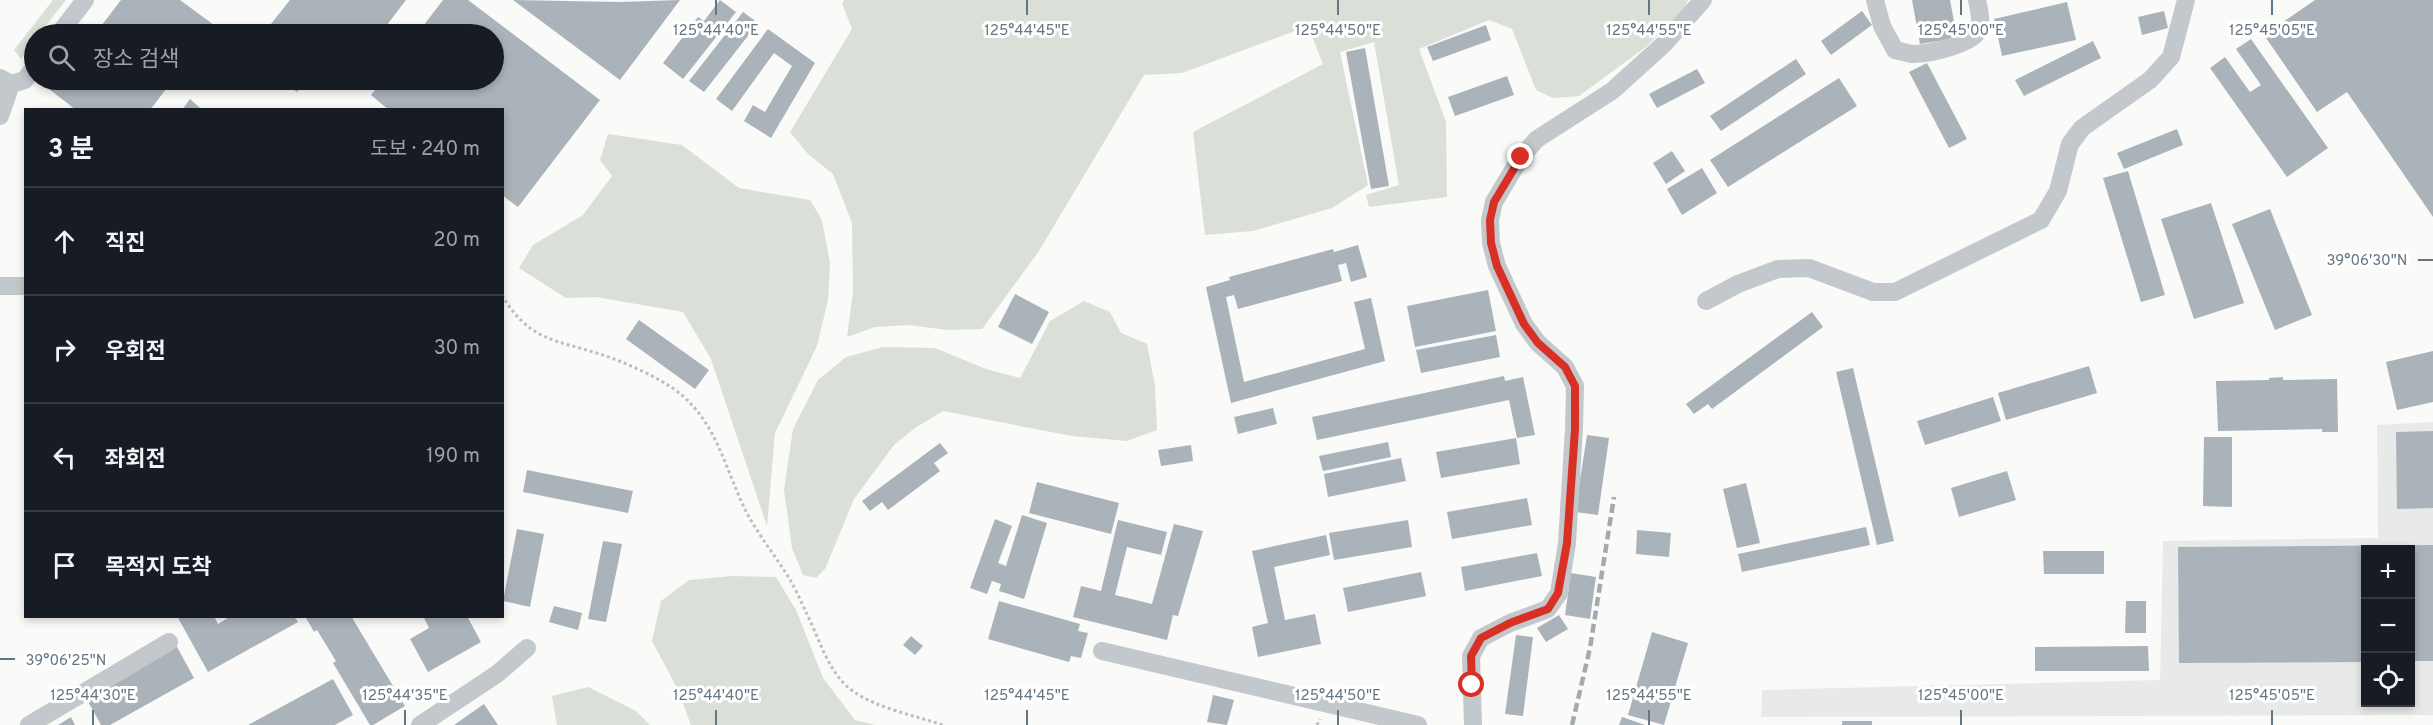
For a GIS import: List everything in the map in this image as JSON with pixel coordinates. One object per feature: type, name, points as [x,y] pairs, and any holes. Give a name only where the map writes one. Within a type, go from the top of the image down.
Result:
[{"type":"street","points":[[67,24],[85,0]]},
{"type":"street","points":[[1473,725],[1471,656],[1481,638],[1510,623],[1548,609],[1558,593],[1567,543],[1575,429],[1575,386],[1565,367],[1538,343],[1524,324],[1497,266],[1491,243],[1490,220],[1494,202],[1521,157],[1537,139],[1612,91],[1664,44],[1703,0]]},
{"type":"street","points":[[1875,0],[1882,26],[1895,50],[1913,54],[1954,46],[1973,38],[1979,30],[1980,15],[1977,0]]},
{"type":"street","points":[[1706,301],[1738,284],[1778,269],[1809,268],[1873,292],[1895,292],[2041,220],[2058,191],[2070,144],[2082,128],[2150,80],[2171,57],[2186,0]]},
{"type":"street","points":[[0,116],[5,81],[24,80]]},
{"type":"street","points":[[0,286],[24,286]]},
{"type":"street","points":[[29,725],[169,642]]},
{"type":"street","points":[[420,725],[497,674],[526,648]]},
{"type":"street","points":[[1102,651],[1418,725]]},
{"type":"path","points":[[504,298],[527,327],[550,340],[601,354],[629,366],[669,387],[690,402],[707,423],[748,515],[790,578],[838,678],[855,692],[875,702],[943,725]]},
{"type":"shaded area","points":[[53,0],[66,0],[47,24],[34,24]]},
{"type":"shaded area","points":[[844,0],[1688,0],[1684,10],[1647,46],[1579,96],[1553,98],[1536,90],[1512,29],[1489,20],[1419,49],[1446,122],[1447,197],[1369,207],[1366,195],[1399,185],[1374,42],[1340,52],[1368,185],[1332,208],[1253,231],[1205,235],[1193,132],[1323,64],[1308,26],[1182,73],[1144,75],[1039,251],[982,329],[947,330],[909,325],[875,327],[847,337],[853,292],[852,223],[833,174],[808,154],[790,132],[852,29],[842,3]]},
{"type":"shaded area","points":[[24,37],[24,55],[21,59],[14,50]]},
{"type":"shaded area","points":[[608,134],[682,145],[739,188],[810,200],[822,220],[830,263],[828,300],[817,346],[775,433],[767,526],[711,359],[683,312],[596,297],[566,298],[519,268],[533,245],[583,215],[612,176],[600,160]]},
{"type":"shaded area","points":[[1084,301],[1110,312],[1121,333],[1147,344],[1155,386],[1157,430],[1127,441],[1072,436],[943,411],[915,428],[894,445],[854,499],[825,569],[816,578],[803,575],[792,548],[784,490],[793,429],[818,380],[846,357],[883,347],[935,348],[986,369],[1020,378],[1050,321]]},
{"type":"shaded area","points":[[2433,422],[2433,715],[1761,717],[1762,690],[2160,680],[2163,541],[2378,538],[2377,425]]},
{"type":"shaded area","points":[[732,576],[776,577],[796,610],[823,678],[855,720],[875,725],[691,725],[677,688],[652,641],[661,601],[689,580]]},
{"type":"shaded area","points":[[588,687],[636,711],[650,725],[557,725],[552,696]]},
{"type":"building","points":[[121,0],[180,0],[213,24],[103,24]]},
{"type":"building","points":[[290,0],[406,0],[388,24],[271,24]]},
{"type":"building","points":[[443,0],[468,0],[500,24],[425,24]]},
{"type":"building","points":[[513,0],[619,2],[680,0],[620,80]]},
{"type":"building","points":[[720,0],[736,12],[683,79],[663,63],[698,17],[704,21]]},
{"type":"building","points":[[1912,0],[1950,0],[1957,38],[1920,44]]},
{"type":"building","points":[[2315,0],[2433,0],[2433,217],[2347,92],[2317,112],[2264,35]]},
{"type":"building","points":[[2067,2],[2076,40],[2002,56],[1994,19]]},
{"type":"building","points":[[1862,11],[1872,25],[1831,55],[1821,41]]},
{"type":"building","points":[[2164,11],[2168,28],[2142,35],[2138,17]]},
{"type":"building","points":[[743,12],[758,23],[704,92],[689,81]]},
{"type":"building","points":[[1486,25],[1491,40],[1433,61],[1427,47]]},
{"type":"building","points":[[504,27],[600,100],[518,207],[504,196],[504,108],[387,108],[371,95],[375,90],[504,90]]},
{"type":"building","points":[[768,29],[815,63],[771,138],[744,121],[753,105],[765,112],[792,66],[774,53],[732,111],[716,99]]},
{"type":"building","points":[[2251,39],[2328,148],[2287,177],[2210,68],[2225,57],[2250,92],[2261,85],[2236,49]]},
{"type":"building","points":[[2093,41],[2101,58],[2024,96],[2015,80]]},
{"type":"building","points":[[1365,48],[1389,186],[1371,189],[1346,52]]},
{"type":"building","points":[[1796,59],[1806,74],[1721,131],[1710,116]]},
{"type":"building","points":[[1927,63],[1967,139],[1949,148],[1909,72]]},
{"type":"building","points":[[1697,69],[1705,83],[1657,108],[1649,94]]},
{"type":"building","points":[[1507,76],[1514,95],[1455,116],[1448,97]]},
{"type":"building","points":[[1839,78],[1857,106],[1728,187],[1710,160]]},
{"type":"building","points":[[50,90],[165,90],[152,108],[73,108]]},
{"type":"building","points":[[190,99],[200,108],[183,108]]},
{"type":"building","points":[[2177,129],[2183,145],[2124,169],[2117,153]]},
{"type":"building","points":[[1672,151],[1685,171],[1666,184],[1653,163]]},
{"type":"building","points":[[1702,168],[1717,193],[1682,215],[1667,189]]},
{"type":"building","points":[[2128,171],[2165,295],[2141,302],[2103,178]]},
{"type":"building","points":[[2211,203],[2244,303],[2194,319],[2161,219]]},
{"type":"building","points":[[2270,209],[2312,315],[2275,330],[2232,224]]},
{"type":"building","points":[[1358,245],[1367,277],[1351,282],[1346,263],[1338,265],[1342,281],[1238,309],[1234,295],[1226,297],[1244,382],[1365,349],[1354,302],[1371,298],[1385,361],[1231,403],[1206,287],[1230,280],[1229,277],[1333,249],[1334,252]]},
{"type":"building","points":[[1488,290],[1496,331],[1415,347],[1407,306]]},
{"type":"building","points":[[1015,294],[1049,312],[1032,344],[998,327]]},
{"type":"building","points":[[1812,312],[1823,327],[1712,409],[1708,404],[1694,414],[1686,404]]},
{"type":"building","points":[[639,320],[709,370],[695,389],[626,339]]},
{"type":"building","points":[[1496,335],[1500,357],[1421,373],[1416,350]]},
{"type":"building","points":[[2433,351],[2433,402],[2397,410],[2386,362]]},
{"type":"building","points":[[2089,366],[2097,393],[2006,420],[1998,393]]},
{"type":"building","points":[[1853,368],[1894,541],[1877,545],[1836,372]]},
{"type":"building","points":[[1504,376],[1505,381],[1523,377],[1535,435],[1517,438],[1509,400],[1317,440],[1312,417]]},
{"type":"building","points":[[2283,377],[2283,380],[2337,379],[2338,432],[2322,432],[2322,429],[2218,431],[2216,381],[2269,380],[2269,378]]},
{"type":"building","points":[[1993,397],[2001,421],[1925,445],[1917,421]]},
{"type":"building","points":[[1273,408],[1277,424],[1238,434],[1234,417]]},
{"type":"building","points":[[2433,431],[2433,508],[2397,509],[2396,432]]},
{"type":"building","points":[[1587,435],[1609,438],[1598,515],[1575,512]]},
{"type":"building","points":[[2204,437],[2232,437],[2232,507],[2203,506]]},
{"type":"building","points":[[1516,438],[1520,464],[1441,478],[1436,452]]},
{"type":"building","points":[[1388,442],[1391,457],[1323,471],[1319,456]]},
{"type":"building","points":[[940,443],[948,453],[934,463],[940,471],[888,510],[882,502],[870,511],[862,501]]},
{"type":"building","points":[[1191,445],[1193,461],[1161,466],[1158,450]]},
{"type":"building","points":[[1401,458],[1406,481],[1328,497],[1324,474]]},
{"type":"building","points":[[527,470],[633,491],[628,513],[523,492]]},
{"type":"building","points":[[2007,471],[2016,500],[1959,517],[1951,488]]},
{"type":"building","points":[[1037,482],[1119,503],[1111,534],[1029,513]]},
{"type":"building","points":[[1746,483],[1760,543],[1737,548],[1723,489]]},
{"type":"building","points":[[1527,498],[1532,525],[1452,539],[1447,512]]},
{"type":"building","points":[[1022,515],[1047,523],[1024,599],[999,591],[1001,584],[992,581],[987,594],[970,588],[995,519],[1012,526],[998,563],[1006,566]]},
{"type":"building","points":[[1118,520],[1167,532],[1161,555],[1127,547],[1115,595],[1152,604],[1174,524],[1203,531],[1178,616],[1173,615],[1167,640],[1073,617],[1081,586],[1101,591]]},
{"type":"building","points":[[1408,520],[1412,547],[1334,560],[1329,533]]},
{"type":"building","points":[[1866,527],[1870,545],[1742,572],[1738,554]]},
{"type":"building","points":[[517,529],[544,534],[530,607],[504,601]]},
{"type":"building","points":[[1637,530],[1671,533],[1669,557],[1636,554]]},
{"type":"building","points":[[1326,535],[1330,555],[1274,567],[1285,620],[1315,614],[1321,644],[1258,657],[1252,627],[1268,623],[1252,551]]},
{"type":"building","points":[[603,541],[622,544],[606,622],[588,619]]},
{"type":"building","points":[[2415,545],[2433,545],[2433,661],[2415,661]]},
{"type":"building","points":[[2361,546],[2361,662],[2179,663],[2178,547]]},
{"type":"building","points":[[2043,551],[2104,551],[2104,574],[2044,574]]},
{"type":"building","points":[[1537,553],[1542,576],[1465,591],[1461,567]]},
{"type":"building","points":[[1421,572],[1426,596],[1348,612],[1343,588]]},
{"type":"building","points":[[1571,573],[1596,577],[1590,619],[1565,615]]},
{"type":"building","points":[[999,601],[1080,624],[1078,631],[1088,633],[1081,658],[1071,656],[1069,662],[988,639]]},
{"type":"building","points":[[2126,601],[2146,601],[2146,633],[2125,633]]},
{"type":"building","points":[[554,606],[582,613],[578,630],[549,622]]},
{"type":"building","points":[[1559,615],[1568,629],[1546,642],[1537,628]]},
{"type":"building","points":[[178,618],[215,618],[218,624],[228,618],[295,618],[298,622],[208,672]]},
{"type":"building","points":[[306,618],[352,618],[405,706],[370,725],[333,663],[336,661],[317,630],[314,632]]},
{"type":"building","points":[[424,618],[468,618],[481,642],[428,672],[410,639],[429,628]]},
{"type":"building","points":[[1652,632],[1688,643],[1664,725],[1628,715]]},
{"type":"building","points":[[1516,635],[1533,637],[1523,716],[1505,714]]},
{"type":"building","points":[[911,636],[923,646],[915,655],[903,645]]},
{"type":"building","points":[[176,645],[194,678],[110,725],[101,725],[85,696]]},
{"type":"building","points":[[2148,646],[2149,671],[2035,671],[2035,647]]},
{"type":"building","points":[[333,679],[353,715],[335,725],[248,725]]},
{"type":"building","points":[[1213,695],[1234,700],[1227,725],[1207,722]]},
{"type":"building","points":[[484,704],[498,725],[454,725]]},
{"type":"building","points":[[71,717],[75,725],[58,725]]},
{"type":"building","points":[[1622,717],[1645,725],[1619,725]]},
{"type":"building","points":[[1842,721],[1872,721],[1872,725],[1842,725]]},
{"type":"railway","points":[[1572,725],[1590,648],[1614,497]]},
{"type":"route","points":[[1472,685],[1471,656],[1481,638],[1510,623],[1548,609],[1558,593],[1567,543],[1575,429],[1575,386],[1565,367],[1538,343],[1524,324],[1497,266],[1491,243],[1490,220],[1494,202],[1521,157]]}]
